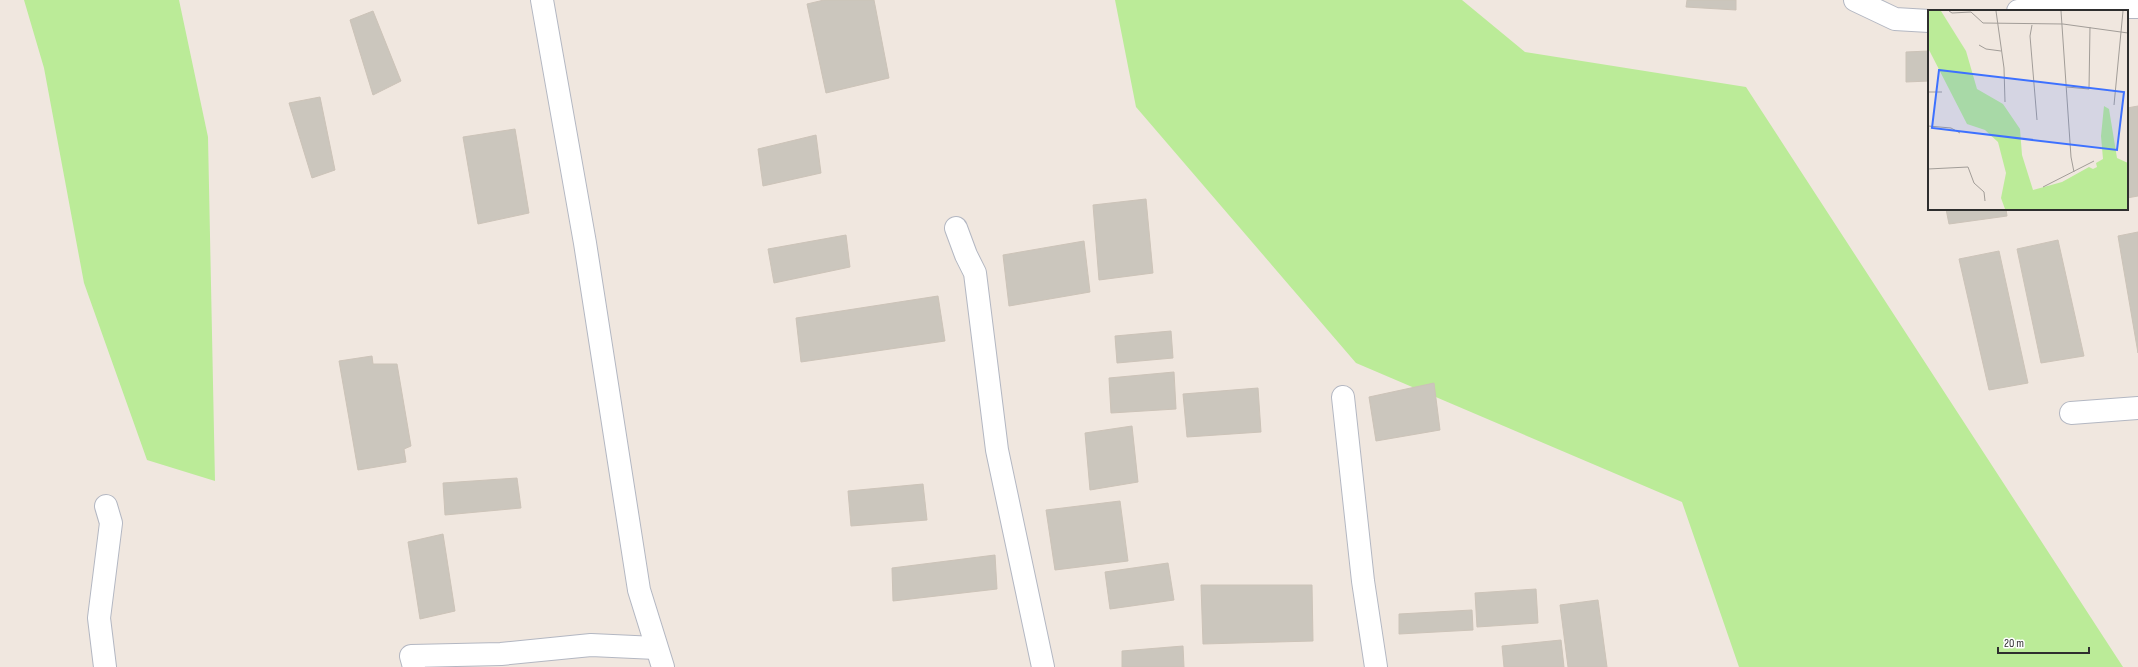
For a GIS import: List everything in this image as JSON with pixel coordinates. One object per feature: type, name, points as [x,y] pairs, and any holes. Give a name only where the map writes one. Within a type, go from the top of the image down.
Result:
[{"type":"street","points":[[414,667],[411,656],[501,654],[591,645],[659,657],[640,590],[585,243],[542,0]]},
{"type":"street","points":[[1855,0],[1895,19],[1928,21]]},
{"type":"street","points":[[2028,10],[2057,7],[2138,7]]},
{"type":"street","points":[[956,228],[966,255],[975,273],[997,450],[1043,667]]},
{"type":"street","points":[[1343,397],[1363,581],[1376,667]]},
{"type":"street","points":[[2071,413],[2138,408]]},
{"type":"street","points":[[105,667],[100,618],[111,523],[106,506]]},
{"type":"green space","points":[[24,0],[179,0],[208,137],[215,481],[147,460],[84,283],[44,68]]},
{"type":"green space","points":[[1115,0],[1462,0],[1525,52],[1746,87],[2123,667],[1739,667],[1682,502],[1356,363],[1136,107]]},
{"type":"building","points":[[824,0],[874,0],[889,78],[826,93],[807,4]]},
{"type":"building","points":[[1687,0],[1736,0],[1736,10],[1686,7]]},
{"type":"building","points":[[373,11],[401,81],[373,95],[350,20]]},
{"type":"building","points":[[1928,51],[1928,81],[1906,82],[1906,52]]},
{"type":"building","points":[[320,97],[335,170],[312,178],[289,103]]},
{"type":"building","points":[[2138,106],[2138,196],[2128,198],[2128,108]]},
{"type":"building","points":[[515,129],[529,213],[478,224],[463,137]]},
{"type":"building","points":[[816,135],[821,173],[763,186],[758,149]]},
{"type":"building","points":[[1146,199],[1153,273],[1099,280],[1093,205]]},
{"type":"building","points":[[1946,210],[2006,210],[2007,216],[1949,224]]},
{"type":"building","points":[[2138,232],[2138,353],[2118,236]]},
{"type":"building","points":[[846,235],[850,267],[774,283],[768,249]]},
{"type":"building","points":[[2058,240],[2084,356],[2041,363],[2017,249]]},
{"type":"building","points":[[1084,241],[1090,292],[1009,306],[1003,255]]},
{"type":"building","points":[[1999,251],[2028,383],[1989,390],[1959,259]]},
{"type":"building","points":[[938,296],[945,341],[801,362],[796,318]]},
{"type":"building","points":[[1171,331],[1173,358],[1117,363],[1115,336]]},
{"type":"building","points":[[372,356],[373,364],[397,364],[411,446],[404,449],[406,462],[358,470],[339,361]]},
{"type":"building","points":[[1174,372],[1176,409],[1111,413],[1109,378]]},
{"type":"building","points":[[1434,383],[1440,430],[1376,441],[1369,397]]},
{"type":"building","points":[[1258,388],[1261,432],[1187,437],[1183,394]]},
{"type":"building","points":[[1132,426],[1138,482],[1090,490],[1085,433]]},
{"type":"building","points":[[517,478],[521,508],[445,515],[443,483]]},
{"type":"building","points":[[923,484],[927,520],[851,526],[848,491]]},
{"type":"building","points":[[1120,501],[1128,561],[1055,570],[1046,510]]},
{"type":"building","points":[[443,534],[455,611],[420,619],[408,542]]},
{"type":"building","points":[[995,555],[997,589],[893,601],[892,568]]},
{"type":"building","points":[[1168,563],[1174,600],[1110,609],[1105,572]]},
{"type":"building","points":[[1201,585],[1312,585],[1313,641],[1203,644]]},
{"type":"building","points":[[1536,589],[1538,623],[1477,627],[1475,593]]},
{"type":"building","points":[[1598,600],[1607,667],[1568,667],[1560,605]]},
{"type":"building","points":[[1472,610],[1473,630],[1399,634],[1399,614]]},
{"type":"building","points":[[1561,640],[1564,667],[1504,667],[1502,646]]},
{"type":"building","points":[[1183,646],[1184,667],[1122,667],[1122,651]]}]
